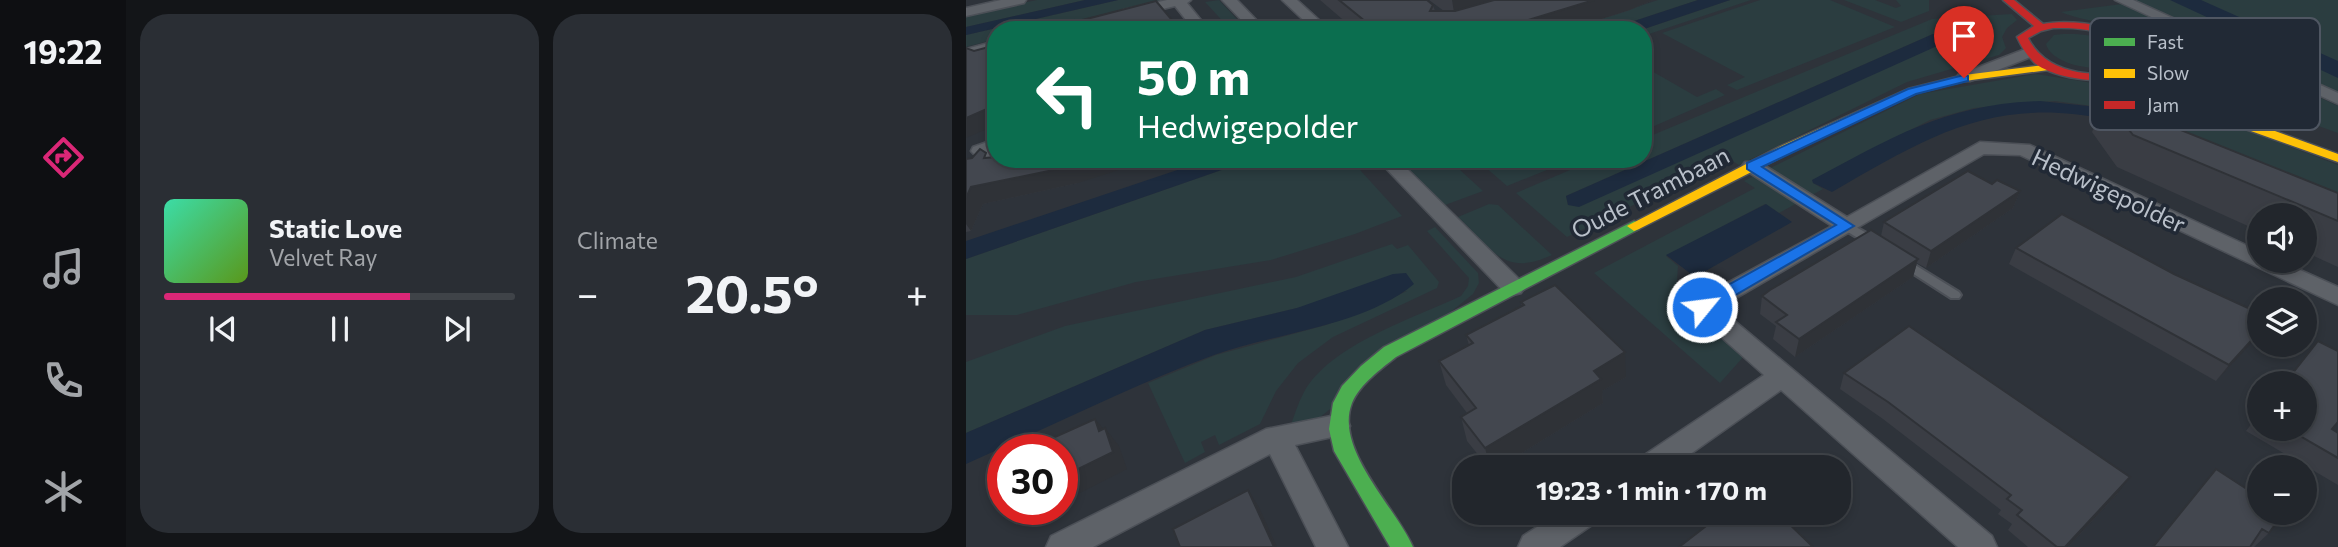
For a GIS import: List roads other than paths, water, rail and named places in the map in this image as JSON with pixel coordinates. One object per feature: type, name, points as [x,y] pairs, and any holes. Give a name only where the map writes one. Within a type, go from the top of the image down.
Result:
[{"type":"main road","points":[[2008,0],[2040,27]]},
{"type":"main road","points":[[2032,0],[2065,25]]},
{"type":"main road","points":[[2090,28],[2065,25],[2040,27],[2022,37],[2022,45],[2028,53],[2052,67],[2090,76]]},
{"type":"main road","name":"Oude Trambaan","points":[[1336,426],[1346,394],[1364,372],[1390,352],[1752,166],[1912,92],[1964,78],[2052,67]]},
{"type":"main road","points":[[2260,130],[2338,158]]},
{"type":"main road","points":[[2307,130],[2338,141]]},
{"type":"main road","points":[[1336,426],[1341,445],[1402,547]]},
{"type":"street","points":[[968,11],[1018,0]]},
{"type":"street","points":[[1230,0],[1250,21]]},
{"type":"street","points":[[1289,0],[1313,21]]},
{"type":"street","points":[[2122,0],[2161,18]]},
{"type":"street","points":[[1115,16],[1181,1],[1195,21]]},
{"type":"street","points":[[966,54],[987,48]]},
{"type":"street","points":[[1964,78],[2028,53]]},
{"type":"street","points":[[2320,91],[2338,99]]},
{"type":"street","name":"Hedwigepolder","points":[[1981,547],[1702,307],[1980,148],[2023,149],[2247,254]]},
{"type":"street","points":[[1752,166],[1847,226]]},
{"type":"street","points":[[1396,168],[1513,287]]},
{"type":"street","name":"Hedwigepolder","points":[[2287,273],[2338,297]]},
{"type":"street","points":[[1667,455],[1782,376]]},
{"type":"street","points":[[1062,547],[1276,438],[1336,426]]},
{"type":"street","points":[[1276,438],[1332,547]]},
{"type":"street","points":[[1534,547],[1566,525]]},
{"type":"lane","points":[[1847,226],[1955,295]]},
{"type":"water","points":[[1085,0],[1118,0],[1027,21],[992,21]]},
{"type":"water","points":[[1698,0],[1730,0],[1652,26],[1652,21],[1634,21]]},
{"type":"water","points":[[2170,0],[2201,0],[2241,18],[2209,18]]},
{"type":"water","points":[[987,22],[987,30],[966,35],[966,27]]},
{"type":"water","points":[[1933,34],[1943,36],[1946,42],[1579,207],[1568,205],[1566,196],[1629,168],[1652,168],[1652,158]]},
{"type":"water","points":[[2320,53],[2338,61],[2338,78],[2320,70]]},
{"type":"water","points":[[2040,101],[2090,106],[2090,117],[2030,113],[1996,117],[1931,138],[1832,192],[1813,183],[1812,180],[1841,164],[1921,125],[1947,116],[2006,103]]},
{"type":"water","points":[[1183,168],[1227,168],[966,259],[966,241]]},
{"type":"water","points":[[1766,204],[1792,222],[1695,277],[1666,255]]},
{"type":"water","points":[[1406,273],[1414,284],[1370,310],[1214,355],[1032,434],[987,434],[987,454],[966,464],[966,433],[1205,330],[1297,308],[1393,274]]}]
